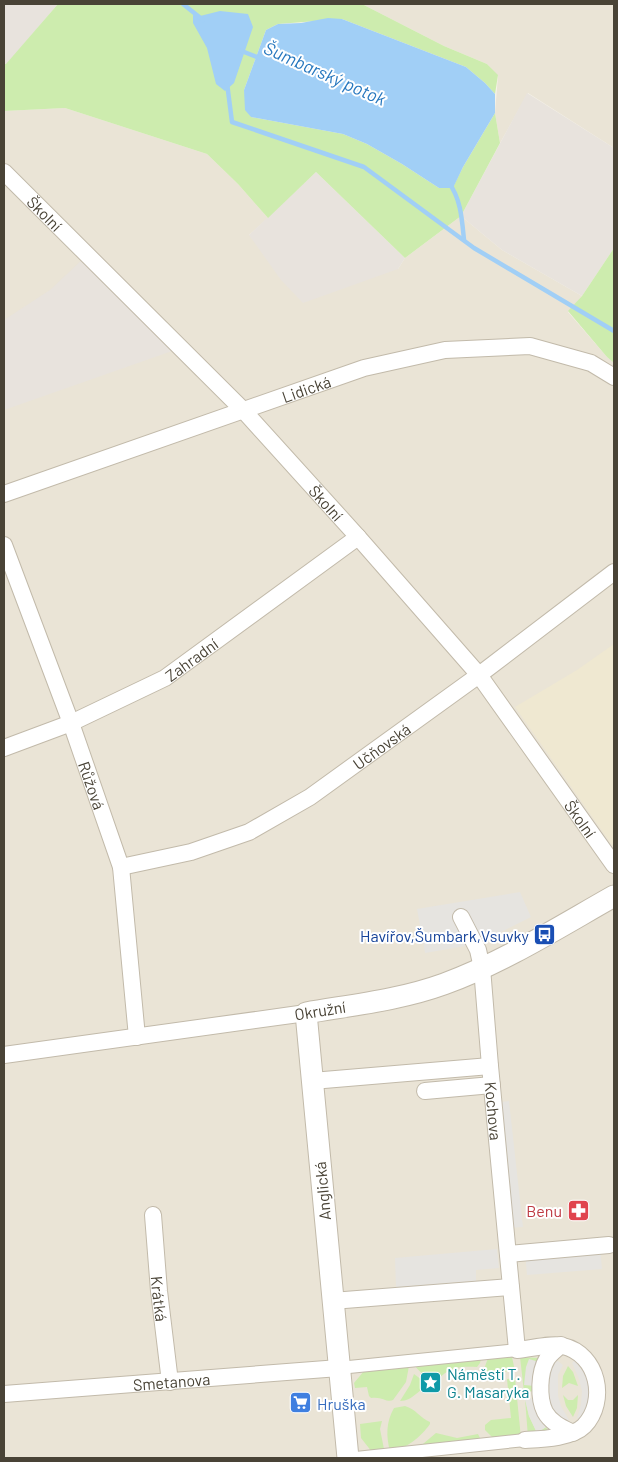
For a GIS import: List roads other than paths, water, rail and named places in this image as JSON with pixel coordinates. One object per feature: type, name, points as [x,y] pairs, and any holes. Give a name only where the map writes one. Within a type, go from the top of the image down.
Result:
[{"type":"street","name":"Školní","points":[[5,175],[243,410],[358,537],[479,675],[614,865]]},
{"type":"street","name":"Lidická","points":[[4,494],[364,368],[445,350],[530,346],[591,363],[614,377]]},
{"type":"street","name":"Zahradní","points":[[4,748],[71,722],[165,678],[358,537]]},
{"type":"street","name":"Růžová","points":[[4,545],[71,722],[121,867],[137,1037]]},
{"type":"street","name":"Učňovská","points":[[121,867],[192,852],[249,832],[310,797],[479,675],[614,572]]},
{"type":"street","name":"Okružní","points":[[4,1055],[306,1013],[394,998],[444,984],[482,968],[614,896]]},
{"type":"street","name":"Kochova","points":[[462,917],[478,950],[482,968],[517,1350]]},
{"type":"street","name":"Anglická","points":[[306,1013],[348,1458]]},
{"type":"street","points":[[312,1081],[490,1066]]},
{"type":"street","points":[[425,1091],[492,1085]]},
{"type":"street","name":"Krátká","points":[[153,1215],[159,1291],[170,1382]]},
{"type":"street","points":[[508,1254],[609,1245]]},
{"type":"street","points":[[332,1301],[511,1286]]},
{"type":"street","points":[[561,1346],[548,1357],[542,1372],[540,1390],[545,1412],[559,1426],[573,1433]]},
{"type":"street","points":[[339,1368],[561,1346],[576,1351],[591,1366],[606,1386],[595,1410],[584,1426],[573,1433],[526,1440],[356,1458]]},
{"type":"street","name":"Smetanova","points":[[4,1394],[339,1368]]},
{"type":"water","points":[[220,11],[248,14],[253,27],[234,83],[225,91],[216,84],[207,48],[193,23],[193,15],[200,16]]},
{"type":"water","points":[[328,18],[342,19],[466,67],[495,94],[495,113],[463,167],[453,188],[439,188],[367,144],[343,134],[251,117],[245,110],[244,90],[266,30],[278,24],[301,23]]},
{"type":"waterway","points":[[183,4],[203,20]]},
{"type":"waterway","name":"Šumbarský potok","points":[[239,50],[262,59]]},
{"type":"waterway","points":[[227,83],[232,122],[364,167],[474,248],[614,331]]},
{"type":"waterway","name":"Šumbarský potok","points":[[449,183],[456,196],[462,217],[464,240]]},
{"type":"place","name":"Havířov,Šumbark,Vsuvky","points":[[545,935]]},
{"type":"place","name":"Benu","points":[[578,1210]]},
{"type":"place","name":"Náměstí T. G. Masaryka","points":[[431,1382]]},
{"type":"place","name":"Hruška","points":[[301,1403]]}]
